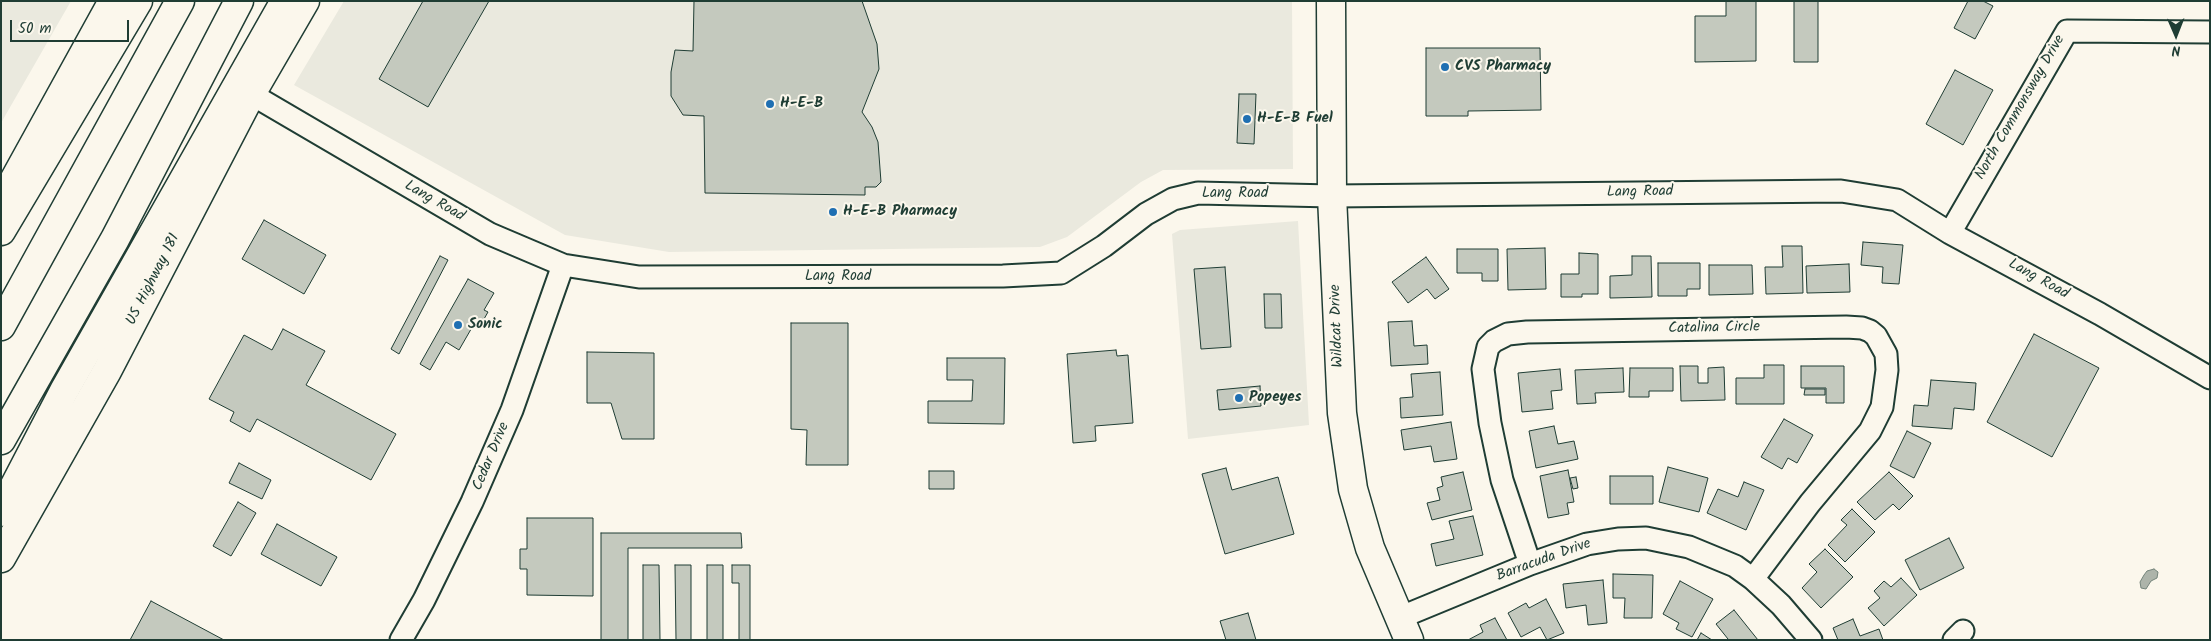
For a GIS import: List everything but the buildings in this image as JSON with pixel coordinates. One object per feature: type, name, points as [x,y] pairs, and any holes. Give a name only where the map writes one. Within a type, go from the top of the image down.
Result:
[{"type":"main road","points":[[1,204],[113,1]]},
{"type":"main road","points":[[1,231],[138,1]]},
{"type":"main road","points":[[1,326],[180,1]]},
{"type":"main road","points":[[1,440],[115,238],[239,1]]},
{"type":"main road","points":[[1,512],[64,392],[285,1]]},
{"type":"main road","name":"US Highway 181","points":[[1,558],[107,371],[251,94],[305,1]]},
{"type":"main road","name":"Wildcat Drive","points":[[1331,1],[1332,196],[1340,388],[1353,489],[1370,548],[1404,629]]},
{"type":"street","name":"North Commonsway Drive","points":[[1950,232],[2066,31],[2210,32]]},
{"type":"street","name":"Lang Road","points":[[251,94],[490,234],[563,265],[639,277],[1003,276],[1061,273],[1173,199],[1203,193],[1332,196],[1841,191],[1897,200],[1950,232],[2100,314],[2210,378]]},
{"type":"street","name":"Cedar Drive","points":[[400,640],[424,600],[468,510],[509,417],[563,265]]},
{"type":"street","name":"Catalina Circle","points":[[1530,564],[1502,480],[1490,423],[1483,369],[1486,352],[1494,341],[1508,334],[1527,332],[1846,327],[1862,328],[1870,331],[1876,336],[1886,354],[1887,370],[1882,407],[1870,431],[1810,503],[1754,578]]},
{"type":"street","name":"Barracuda Drive","points":[[1404,629],[1530,564],[1587,544],[1618,539],[1646,538],[1669,542],[1712,555],[1754,578],[1810,640]]},
{"type":"shaded area","points":[[1,1],[71,1],[1,123]]},
{"type":"shaded area","points":[[344,1],[1292,1],[1293,169],[1163,170],[1141,182],[1067,237],[1040,247],[669,252],[565,235],[294,85]]},
{"type":"shaded area","points":[[1298,221],[1309,425],[1188,439],[1172,234],[1180,230]]},
{"type":"shaded area","points":[[2154,569],[2158,572],[2157,578],[2151,581],[2146,589],[2141,588],[2140,582],[2144,575],[2147,571]]},
{"type":"place","name":"CVS Pharmacy","points":[[1445,67]]},
{"type":"place","name":"H-E-B","points":[[770,104]]},
{"type":"place","name":"H-E-B Fuel","points":[[1247,119]]},
{"type":"place","name":"H-E-B Pharmacy","points":[[833,212]]},
{"type":"place","name":"Sonic","points":[[458,325]]},
{"type":"place","name":"Popeyes","points":[[1239,398]]}]
